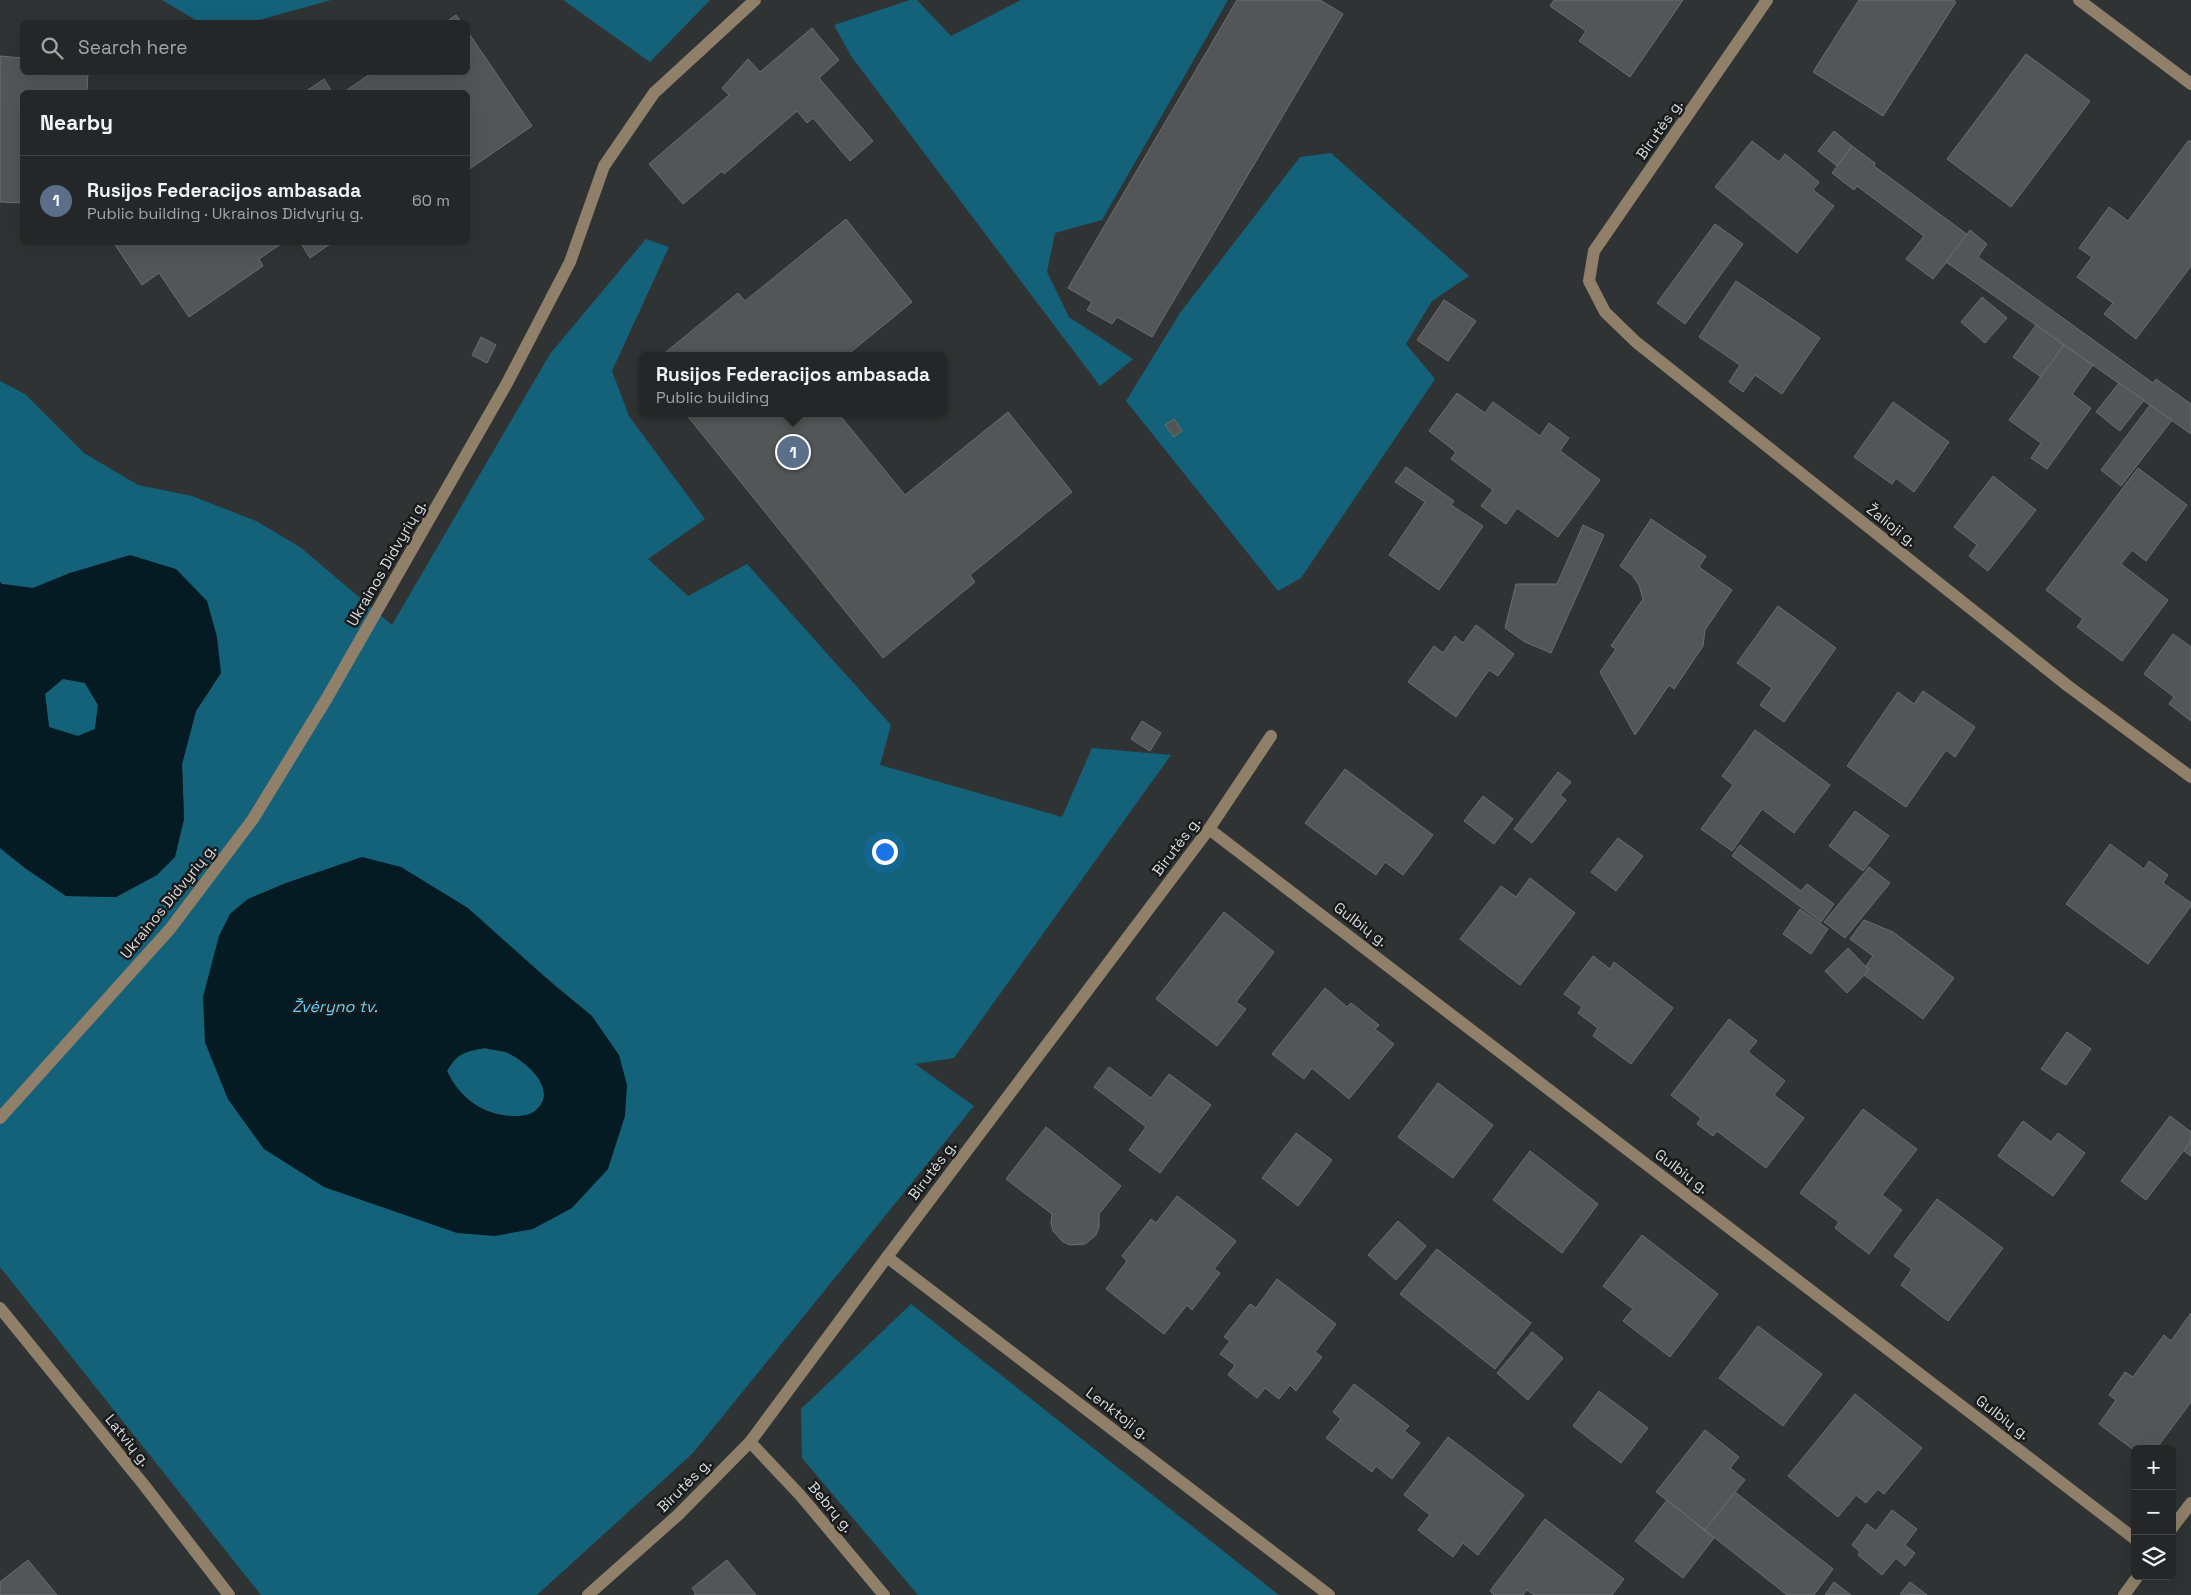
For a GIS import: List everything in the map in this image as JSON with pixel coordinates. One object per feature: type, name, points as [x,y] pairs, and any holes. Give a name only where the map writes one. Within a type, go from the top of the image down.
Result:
[{"type":"street","name":"Ukrainos Didvyrių g.","points":[[0,1118],[170,929],[253,818],[327,698],[506,385],[570,262],[604,166],[654,92],[755,0]]},
{"type":"street","name":"Birutės g.","points":[[1590,281],[1594,252],[1768,0]]},
{"type":"street","points":[[2079,0],[2191,84]]},
{"type":"street","name":"Žalioji g.","points":[[1590,281],[1605,312],[1636,342],[2068,686],[2191,777]]},
{"type":"street","name":"Birutės g.","points":[[588,1595],[678,1515],[750,1442],[1210,829],[1271,736]]},
{"type":"street","name":"Gulbių g.","points":[[1210,829],[2131,1535]]},
{"type":"street","name":"Lenktoji g.","points":[[887,1257],[1329,1595]]},
{"type":"street","name":"Latvių g.","points":[[0,1308],[144,1485],[229,1595]]},
{"type":"street","name":"Bebrų g.","points":[[750,1442],[800,1495],[884,1595]]},
{"type":"street","points":[[2176,1523],[2191,1502]]},
{"type":"street","points":[[2124,1595],[2135,1580]]},
{"type":"shaded area","points":[[162,0],[331,0],[259,20],[196,20]]},
{"type":"shaded area","points":[[563,0],[710,0],[650,62]]},
{"type":"shaded area","points":[[910,0],[917,0],[951,36],[1021,0],[1228,0],[1102,220],[1055,233],[1047,272],[1069,317],[1133,359],[1100,386],[851,56],[834,25]]},
{"type":"shaded area","points":[[1331,153],[1469,276],[1432,301],[1406,344],[1435,379],[1301,578],[1278,591],[1126,401],[1180,313],[1300,157]]},
{"type":"shaded area","points":[[646,239],[669,247],[612,371],[629,416],[705,519],[648,559],[688,596],[747,564],[891,725],[880,765],[1062,817],[1092,748],[1171,755],[954,1058],[915,1064],[974,1106],[693,1453],[537,1595],[261,1595],[0,1267],[0,848],[66,896],[116,897],[157,875],[175,856],[184,819],[182,764],[196,711],[221,673],[70,573],[33,588],[2,584],[0,582],[0,381],[25,394],[84,453],[138,485],[192,496],[256,521],[300,547],[392,625],[550,354]],"holes":[[[286,883],[519,955],[592,1016],[495,1236],[264,1149],[228,1099],[205,1042],[230,914],[248,899]]]},
{"type":"shaded area","points":[[63,678],[85,683],[98,705],[95,729],[78,736],[49,728],[45,694]]},
{"type":"shaded area","points":[[485,1048],[505,1052],[516,1057],[538,1078],[544,1095],[542,1103],[535,1111],[519,1116],[505,1116],[494,1113],[484,1110],[466,1098],[459,1090],[447,1071],[459,1056]]},
{"type":"shaded area","points":[[911,1304],[1279,1595],[918,1595],[802,1458],[801,1409]]},
{"type":"water","points":[[130,555],[176,569],[207,601],[217,637],[221,673],[196,711],[182,764],[184,819],[175,857],[157,875],[116,897],[66,896],[0,848],[0,582],[2,584],[33,588],[70,573]],"holes":[[[63,679],[85,683],[98,705],[95,729],[78,736],[49,727],[45,694]]]},
{"type":"water","name":"Žvėryno tv.","points":[[362,857],[401,867],[468,908],[555,986],[592,1016],[619,1055],[627,1085],[625,1116],[608,1169],[572,1208],[533,1229],[495,1236],[457,1233],[324,1187],[264,1149],[228,1099],[205,1042],[203,997],[219,936],[230,914],[248,899],[286,883]],"holes":[[[485,1048],[505,1052],[516,1057],[538,1078],[544,1095],[542,1103],[535,1111],[519,1116],[505,1116],[494,1113],[484,1110],[466,1098],[459,1090],[447,1071],[459,1056]]]},
{"type":"building","points":[[1237,0],[1320,0],[1343,14],[1152,337],[1117,317],[1112,324],[1087,310],[1092,302],[1068,288]]},
{"type":"building","points":[[1554,0],[1683,0],[1630,77],[1579,41],[1586,31],[1550,6]]},
{"type":"building","points":[[1859,0],[1953,0],[1956,2],[1883,116],[1813,72]]},
{"type":"building","points":[[456,15],[460,20],[449,20]]},
{"type":"building","points":[[812,28],[839,60],[819,78],[873,141],[850,161],[813,118],[807,123],[797,111],[724,174],[722,171],[683,204],[649,164],[729,95],[722,88],[748,59],[760,72]]},
{"type":"building","points":[[470,35],[532,126],[470,169],[470,90],[347,90],[369,75],[470,75]]},
{"type":"building","points":[[2026,54],[2090,101],[2011,207],[1947,159]]},
{"type":"building","points":[[0,56],[20,58],[20,75],[88,75],[87,90],[20,90],[20,203],[0,202]]},
{"type":"building","points":[[324,79],[331,90],[308,90]]},
{"type":"building","points":[[1834,131],[1852,146],[1837,166],[1818,151]]},
{"type":"building","points":[[2189,140],[2191,142],[2191,266],[2136,339],[2104,314],[2113,303],[2077,277],[2092,257],[2079,248],[2109,207],[2128,221]]},
{"type":"building","points":[[1752,141],[1779,162],[1785,154],[1819,182],[1813,190],[1834,206],[1797,253],[1715,187]]},
{"type":"building","points":[[1852,146],[1875,163],[1874,166],[1968,235],[1933,279],[1906,259],[1924,236],[1857,186],[1854,190],[1832,173]]},
{"type":"building","points":[[846,219],[912,302],[851,352],[666,352],[738,293],[745,301]]},
{"type":"building","points":[[1715,224],[1743,244],[1685,324],[1657,303]]},
{"type":"building","points":[[1970,230],[1987,244],[1978,257],[2153,383],[2156,379],[2191,404],[2191,434],[1946,262]]},
{"type":"building","points":[[115,245],[280,245],[259,259],[263,266],[189,317],[159,273],[142,285]]},
{"type":"building","points":[[302,245],[329,245],[310,258]]},
{"type":"building","points":[[1736,281],[1820,338],[1782,394],[1755,375],[1743,392],[1729,382],[1740,365],[1699,337]]},
{"type":"building","points":[[1982,297],[2007,318],[1985,343],[1961,322]]},
{"type":"building","points":[[1444,300],[1476,321],[1448,361],[1417,340]]},
{"type":"building","points":[[2036,325],[2064,345],[2041,377],[2013,357]]},
{"type":"building","points":[[481,337],[496,345],[487,363],[472,355]]},
{"type":"building","points":[[2064,345],[2093,365],[2072,394],[2091,408],[2047,469],[2031,458],[2041,443],[2009,420]]},
{"type":"building","points":[[2119,383],[2144,400],[2120,431],[2096,412]]},
{"type":"building","points":[[1457,393],[1485,413],[1493,402],[1540,436],[1549,423],[1569,438],[1560,451],[1600,480],[1558,537],[1517,508],[1506,524],[1481,506],[1493,490],[1451,459],[1456,452],[1429,431]]},
{"type":"building","points":[[1893,402],[1949,442],[1914,492],[1896,478],[1892,484],[1854,457]]},
{"type":"building","points":[[2150,405],[2172,420],[2121,486],[2101,470]]},
{"type":"building","points":[[1008,412],[1072,492],[970,575],[975,582],[883,658],[688,417],[841,417],[905,495]]},
{"type":"building","points":[[1174,419],[1182,431],[1174,437],[1165,425]]},
{"type":"building","points":[[1406,467],[1454,501],[1451,505],[1483,526],[1439,590],[1389,555],[1425,502],[1395,482]]},
{"type":"building","points":[[2138,468],[2187,505],[2146,561],[2132,550],[2121,564],[2168,600],[2122,661],[2077,627],[2083,619],[2046,590]]},
{"type":"building","points":[[1993,476],[2036,510],[1988,571],[1969,556],[1977,545],[1954,527]]},
{"type":"building","points":[[1651,519],[1706,556],[1699,567],[1732,590],[1705,630],[1703,646],[1674,689],[1669,685],[1635,735],[1600,672],[1616,649],[1611,646],[1643,599],[1639,585],[1632,575],[1620,566]]},
{"type":"building","points":[[1583,525],[1604,535],[1551,653],[1525,642],[1505,628],[1516,584],[1557,584]]},
{"type":"building","points":[[1778,606],[1836,648],[1784,722],[1760,705],[1772,688],[1737,663]]},
{"type":"building","points":[[1476,625],[1514,654],[1498,676],[1489,670],[1456,717],[1408,682],[1434,646],[1443,653],[1455,636],[1463,643]]},
{"type":"building","points":[[2173,634],[2191,647],[2191,721],[2169,704],[2174,697],[2144,674]]},
{"type":"building","points":[[1923,691],[1975,727],[1955,757],[1946,750],[1906,807],[1847,766],[1898,692],[1914,704]]},
{"type":"building","points":[[1142,721],[1161,733],[1150,751],[1131,739]]},
{"type":"building","points":[[1755,730],[1830,785],[1794,833],[1762,809],[1732,851],[1701,829],[1733,785],[1722,776]]},
{"type":"building","points":[[1345,769],[1433,835],[1403,875],[1385,862],[1376,875],[1305,823]]},
{"type":"building","points":[[1558,772],[1571,782],[1560,795],[1566,800],[1532,843],[1514,829]]},
{"type":"building","points":[[1483,796],[1513,819],[1494,844],[1464,821]]},
{"type":"building","points":[[1855,811],[1889,836],[1863,871],[1829,846]]},
{"type":"building","points":[[1618,838],[1643,856],[1616,891],[1591,872]]},
{"type":"building","points":[[2110,844],[2144,869],[2149,861],[2168,875],[2163,883],[2191,903],[2191,906],[2148,964],[2066,904]]},
{"type":"building","points":[[1740,845],[1801,891],[1807,884],[1834,904],[1821,922],[1732,856]]},
{"type":"building","points":[[1869,867],[1890,883],[1845,938],[1824,922]]},
{"type":"building","points":[[1530,878],[1575,913],[1520,985],[1460,939],[1501,886],[1516,897]]},
{"type":"building","points":[[1800,909],[1828,929],[1811,954],[1783,934]]},
{"type":"building","points":[[1224,912],[1274,952],[1236,1002],[1246,1009],[1217,1046],[1156,999]]},
{"type":"building","points":[[1864,920],[1893,932],[1954,978],[1923,1019],[1864,975],[1869,970],[1866,966],[1873,956],[1850,939]]},
{"type":"building","points":[[1848,948],[1869,970],[1847,993],[1825,971]]},
{"type":"building","points":[[1593,956],[1610,969],[1614,962],[1673,1008],[1631,1064],[1593,1036],[1598,1028],[1578,1013],[1582,1007],[1564,994]]},
{"type":"building","points":[[1325,988],[1347,1007],[1351,1003],[1379,1025],[1375,1029],[1394,1044],[1349,1099],[1312,1068],[1304,1079],[1272,1054]]},
{"type":"building","points":[[1729,1019],[1757,1041],[1748,1052],[1785,1081],[1774,1095],[1804,1118],[1766,1168],[1717,1131],[1713,1136],[1697,1124],[1701,1118],[1671,1095]]},
{"type":"building","points":[[2067,1032],[2091,1049],[2066,1085],[2041,1069]]},
{"type":"building","points":[[1109,1067],[1151,1098],[1169,1074],[1211,1105],[1160,1173],[1129,1150],[1146,1127],[1094,1087]]},
{"type":"building","points":[[1438,1083],[1493,1125],[1453,1178],[1398,1137]]},
{"type":"building","points":[[1863,1109],[1917,1149],[1882,1195],[1902,1210],[1869,1254],[1835,1228],[1839,1222],[1800,1193]]},
{"type":"building","points":[[2170,1116],[2191,1132],[2191,1141],[2146,1200],[2121,1181]]},
{"type":"building","points":[[2023,1121],[2051,1142],[2058,1133],[2085,1153],[2053,1196],[1998,1156]]},
{"type":"building","points":[[1046,1127],[1121,1186],[1099,1214],[1099,1227],[1096,1235],[1085,1244],[1070,1245],[1063,1242],[1053,1231],[1051,1223],[1052,1214],[1006,1179]]},
{"type":"building","points":[[1296,1133],[1332,1160],[1298,1206],[1262,1178]]},
{"type":"building","points":[[2191,1141],[2191,1156],[2184,1151]]},
{"type":"building","points":[[1530,1151],[1598,1204],[1562,1253],[1493,1200]]},
{"type":"building","points":[[1177,1196],[1236,1241],[1214,1269],[1220,1273],[1192,1310],[1187,1305],[1164,1334],[1106,1289],[1127,1261],[1122,1256],[1151,1219],[1156,1223]]},
{"type":"building","points":[[1937,1199],[2003,1248],[1948,1321],[1901,1285],[1912,1269],[1894,1256]]},
{"type":"building","points":[[1398,1221],[1426,1246],[1396,1280],[1368,1255]]},
{"type":"building","points":[[1642,1235],[1718,1294],[1670,1357],[1623,1321],[1633,1309],[1603,1286]]},
{"type":"building","points":[[1437,1249],[1531,1323],[1495,1369],[1400,1294]]},
{"type":"building","points":[[1277,1279],[1336,1324],[1315,1352],[1322,1357],[1296,1391],[1290,1385],[1279,1399],[1265,1388],[1257,1398],[1228,1375],[1235,1365],[1220,1354],[1230,1341],[1224,1337],[1250,1304],[1256,1308]]},
{"type":"building","points":[[2191,1313],[2191,1402],[2159,1445],[2131,1445],[2131,1448],[2099,1424],[2116,1400],[2109,1395],[2125,1372],[2133,1377],[2164,1335],[2171,1341]]},
{"type":"building","points":[[1758,1326],[1822,1374],[1783,1426],[1719,1378]]},
{"type":"building","points":[[1532,1332],[1563,1358],[1528,1400],[1497,1373]]},
{"type":"building","points":[[1354,1384],[1409,1426],[1404,1431],[1420,1443],[1392,1479],[1376,1466],[1372,1472],[1326,1438],[1341,1419],[1333,1412]]},
{"type":"building","points":[[1599,1391],[1648,1428],[1621,1463],[1573,1426]]},
{"type":"building","points":[[1855,1394],[1922,1448],[1884,1494],[1878,1489],[1866,1503],[1856,1495],[1838,1517],[1788,1476]]},
{"type":"building","points":[[1705,1430],[1739,1457],[1730,1468],[1745,1480],[1705,1530],[1656,1492]]},
{"type":"building","points":[[1448,1437],[1524,1495],[1478,1555],[1463,1543],[1453,1557],[1418,1530],[1430,1515],[1404,1495]]},
{"type":"building","points":[[1735,1492],[1833,1569],[1814,1595],[1787,1595],[1705,1530]]},
{"type":"building","points":[[1667,1500],[1714,1538],[1683,1578],[1635,1541]]},
{"type":"building","points":[[1892,1510],[1917,1529],[1905,1545],[1915,1553],[1905,1566],[1896,1558],[1882,1575],[1858,1555],[1860,1552],[1852,1545],[1867,1524],[1876,1531]]},
{"type":"building","points":[[1545,1519],[1624,1579],[1612,1595],[1534,1595],[1527,1590],[1523,1595],[1494,1595],[1490,1591]]},
{"type":"building","points":[[28,1560],[57,1595],[0,1595],[0,1582]]},
{"type":"building","points":[[727,1560],[756,1595],[694,1595],[696,1594],[692,1588]]},
{"type":"building","points":[[1834,1582],[1851,1595],[1825,1595]]},
{"type":"building","points":[[1910,1582],[1927,1595],[1900,1594]]},
{"type":"place","name":"Rusijos Federacijos ambasada","points":[[793,452]]}]
